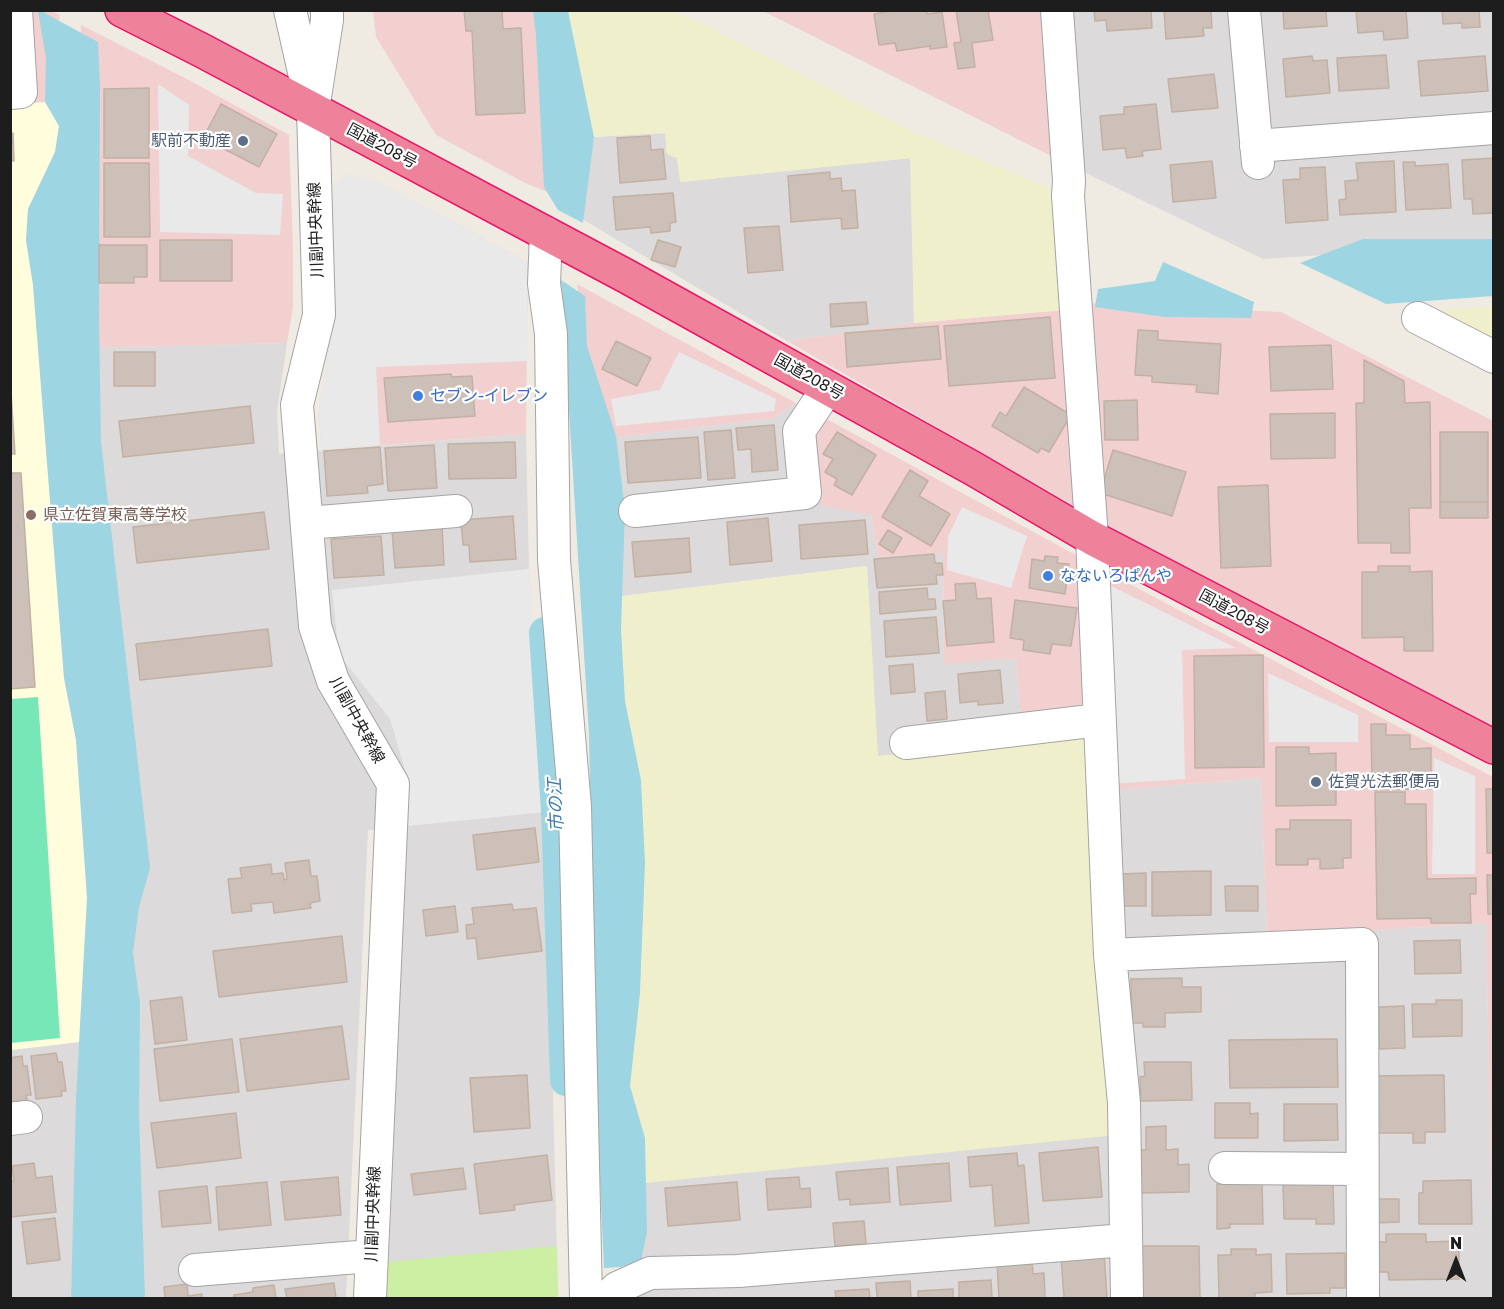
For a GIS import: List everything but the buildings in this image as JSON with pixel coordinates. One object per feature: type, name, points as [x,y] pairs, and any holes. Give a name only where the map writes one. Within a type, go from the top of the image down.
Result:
[{"type":"highway","name":"国道208号","points":[[123,10],[546,233],[974,469],[1092,538],[1494,747]]},
{"type":"street","points":[[10,93],[21,93],[16,10]]},
{"type":"street","points":[[290,10],[313,110]]},
{"type":"street","points":[[313,110],[327,10]]},
{"type":"street","points":[[1057,10],[1075,309],[1092,538],[1110,955],[1125,1103],[1127,1299]]},
{"type":"street","points":[[1244,10],[1257,154],[1494,128]]},
{"type":"street","name":"川副中央幹線","points":[[313,110],[319,315],[297,405],[315,626],[333,681],[393,784],[370,1256],[370,1299]]},
{"type":"street","points":[[546,233],[544,284],[551,334],[555,560],[575,807],[586,1299]]},
{"type":"street","points":[[1418,318],[1494,357]]},
{"type":"street","points":[[635,511],[805,493],[799,431],[828,388]]},
{"type":"street","points":[[306,523],[456,511]]},
{"type":"street","points":[[906,743],[1099,720]]},
{"type":"street","points":[[1110,955],[1362,944],[1363,1299]]},
{"type":"street","points":[[1225,1168],[1362,1168]]},
{"type":"street","points":[[612,1293],[650,1273],[738,1271],[1125,1240]]},
{"type":"street","points":[[195,1270],[370,1256]]},
{"type":"shaded area","points":[[11,11],[51,11],[60,15],[45,102],[11,105]]},
{"type":"shaded area","points":[[373,11],[550,11],[562,198],[525,183],[436,135],[376,37]]},
{"type":"shaded area","points":[[763,11],[1047,11],[1059,160]]},
{"type":"shaded area","points":[[1047,11],[1493,11],[1493,244],[1263,259],[1059,160]]},
{"type":"shaded area","points":[[81,25],[189,80],[289,135],[293,307],[287,343],[78,348]]},
{"type":"shaded area","points":[[158,84],[189,105],[188,156],[256,193],[283,194],[280,235],[160,232]]},
{"type":"shaded area","name":"県立佐賀東高等学校","points":[[45,102],[59,126],[55,152],[28,209],[26,240],[33,285],[64,678],[76,740],[87,898],[79,1042],[11,1050],[10,105]]},
{"type":"shaded area","points":[[666,133],[667,154],[677,158],[681,182],[911,158],[914,323],[787,341],[577,216],[594,137]]},
{"type":"shaded area","points":[[347,175],[376,181],[528,262],[526,434],[321,450],[319,409],[330,342],[334,184]]},
{"type":"shaded area","points":[[347,175],[376,181],[528,262],[527,361],[376,367],[380,445],[321,450],[319,409],[330,342],[334,184]]},
{"type":"shaded area","points":[[577,284],[796,403],[773,418],[602,439]]},
{"type":"shaded area","points":[[1087,303],[1281,312],[1493,421],[1493,726],[1101,525]]},
{"type":"shaded area","points":[[1075,309],[1087,513],[787,341],[914,323]]},
{"type":"shaded area","points":[[287,343],[277,411],[279,454],[526,434],[529,569],[546,812],[558,1298],[387,1298],[407,826],[368,830],[346,1298],[129,1298],[78,348]]},
{"type":"shaded area","points":[[679,352],[776,399],[774,411],[616,426],[611,399],[660,390]]},
{"type":"shaded area","points":[[796,403],[825,418],[871,515],[878,557],[943,552],[944,663],[1016,658],[1023,743],[877,756],[867,566],[622,596],[602,439],[773,418]]},
{"type":"shaded area","points":[[825,418],[1094,565],[1493,777],[1493,1218],[1486,923],[1267,937],[1261,778],[1088,792],[1023,743],[1016,658],[944,664],[943,553],[878,557],[871,515],[819,505],[813,439]]},
{"type":"shaded area","points":[[962,507],[1027,536],[1011,588],[947,570],[948,537]]},
{"type":"shaded area","points":[[529,569],[546,812],[408,826],[407,776],[390,719],[339,655],[332,590]]},
{"type":"shaded area","points":[[1101,581],[1236,648],[1182,650],[1185,779],[1106,784]]},
{"type":"shaded area","points":[[1268,673],[1358,715],[1358,742],[1269,742]]},
{"type":"shaded area","points":[[1434,758],[1475,776],[1475,874],[1432,874]]},
{"type":"shaded area","points":[[1261,778],[1267,937],[1486,923],[1492,1218],[1494,1218],[1493,1298],[633,1298],[629,1198],[1088,792]]},
{"type":"shaded area","points":[[79,1042],[71,1298],[11,1298],[10,1050]]},
{"type":"green space","points":[[568,11],[671,11],[707,26],[911,131],[1068,196],[1075,309],[914,323],[910,158],[680,182],[677,158],[667,154],[665,133],[594,137]]},
{"type":"green space","points":[[1493,307],[1493,346],[1425,311]]},
{"type":"green space","points":[[867,566],[878,756],[1085,737],[1116,1135],[646,1183],[645,1138],[630,1086],[640,993],[645,863],[641,780],[625,701],[621,629],[622,596]]},
{"type":"green space","points":[[38,697],[60,1038],[11,1043],[11,699]]},
{"type":"green space","points":[[557,1246],[558,1298],[387,1298],[387,1262]]},
{"type":"water","points":[[38,11],[98,42],[101,442],[150,868],[139,907],[133,953],[140,1004],[139,1113],[145,1298],[71,1298],[76,1099],[87,898],[76,740],[64,678],[33,285],[26,240],[28,209],[55,152],[59,126],[45,102],[46,58]]},
{"type":"water","points":[[533,11],[568,11],[594,137],[583,223],[558,210],[544,187]]},
{"type":"water","points":[[1363,239],[1493,239],[1493,296],[1386,304],[1300,263]]},
{"type":"water","points":[[1163,262],[1254,302],[1251,318],[1165,317],[1095,307],[1098,289],[1155,281]]},
{"type":"water","points":[[561,280],[585,296],[587,346],[616,436],[625,510],[621,629],[625,701],[641,780],[645,863],[640,993],[630,1086],[645,1138],[647,1232],[641,1260],[621,1267],[604,1268],[597,1115],[589,735]]},
{"type":"waterway","name":"市の江","points":[[545,633],[557,811],[566,1080]]},
{"type":"place","name":"駅前不動産","points":[[243,141]]},
{"type":"place","name":"セブン-イレブン","points":[[418,396]]},
{"type":"place","name":"県立佐賀東高等学校","points":[[31,515]]},
{"type":"place","name":"なないろぱんや","points":[[1048,576]]},
{"type":"place","name":"佐賀光法郵便局","points":[[1316,782]]}]
